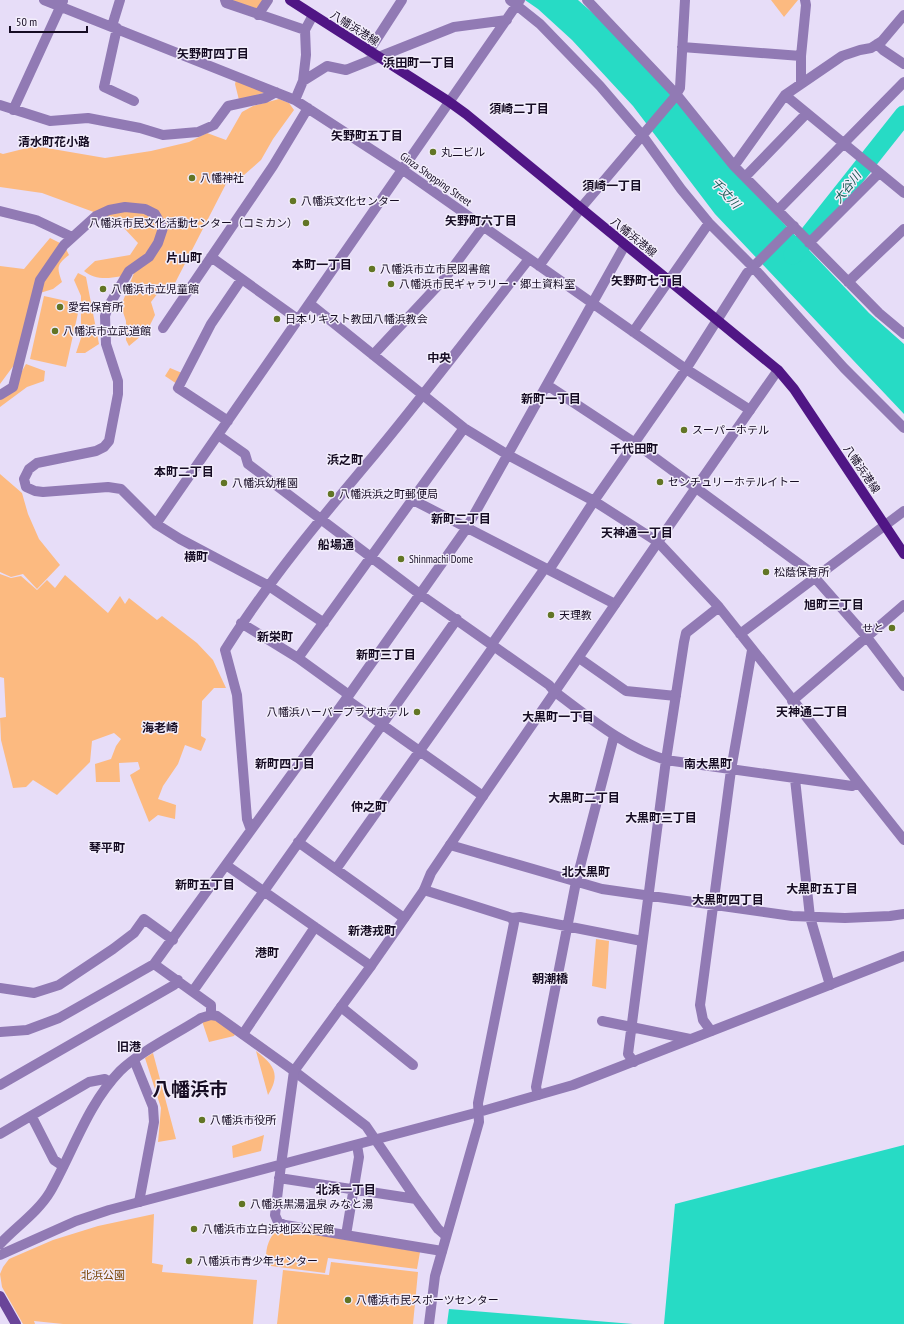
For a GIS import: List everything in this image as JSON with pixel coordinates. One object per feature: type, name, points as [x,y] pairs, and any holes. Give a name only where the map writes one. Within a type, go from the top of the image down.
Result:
[{"type":"main road","name":"八幡浜港線","points":[[290,0],[448,101],[778,370],[794,389],[904,554]]},
{"type":"main road","points":[[0,1296],[16,1324]]},
{"type":"street","name":"Ginza Shopping Street","points":[[44,0],[62,3],[114,27],[295,100],[403,170],[633,332],[750,410]]},
{"type":"street","points":[[120,0],[104,87],[134,101]]},
{"type":"street","points":[[225,0],[226,3],[305,30]]},
{"type":"street","points":[[258,15],[268,0]]},
{"type":"street","points":[[369,51],[402,0]]},
{"type":"street","points":[[587,0],[675,96],[734,166],[778,210],[792,227],[810,243],[879,313],[904,334]]},
{"type":"street","points":[[539,266],[580,209],[675,96],[680,88],[685,0]]},
{"type":"street","points":[[801,83],[801,56],[806,5],[804,0]]},
{"type":"street","points":[[156,524],[403,170],[448,101],[507,20],[516,2],[551,36],[644,133],[681,189],[709,223],[754,265],[844,368],[904,428]]},
{"type":"street","points":[[13,110],[62,3]]},
{"type":"street","points":[[295,100],[303,81],[306,55],[305,30],[313,15]]},
{"type":"street","points":[[734,166],[784,95],[842,56],[871,48],[882,41],[904,15]]},
{"type":"street","points":[[303,81],[327,66],[346,70],[435,33],[454,27],[507,20]]},
{"type":"street","points":[[877,44],[883,50],[904,64]]},
{"type":"street","points":[[682,47],[801,56]]},
{"type":"street","points":[[778,210],[845,145],[904,82]]},
{"type":"street","points":[[0,105],[50,121],[88,118],[140,128],[163,135],[198,132],[214,124],[228,106],[265,98],[276,92]]},
{"type":"street","points":[[784,95],[904,193]]},
{"type":"street","points":[[163,328],[273,166],[308,108]]},
{"type":"street","points":[[745,177],[807,113]]},
{"type":"street","points":[[810,243],[879,173]]},
{"type":"street","points":[[0,395],[13,387],[40,280],[51,262],[72,237],[96,216],[108,210],[126,207],[145,209],[155,214],[163,228],[158,243],[149,257],[129,271],[108,307],[105,316],[106,344],[118,381],[118,394],[109,441],[104,447],[96,451],[37,463],[29,469],[24,479],[26,486],[35,491],[108,487],[121,489],[156,524],[180,539],[269,586],[324,623]]},
{"type":"street","points":[[0,211],[36,220],[72,237]]},
{"type":"street","points":[[633,332],[709,223]]},
{"type":"street","points":[[374,355],[445,278],[482,227]]},
{"type":"street","points":[[336,870],[635,442],[754,265],[792,227]]},
{"type":"street","points":[[848,282],[904,229]]},
{"type":"street","points":[[2,1029],[27,1030],[59,1018],[154,964],[173,940],[348,697],[466,529],[625,245]]},
{"type":"street","points":[[211,257],[299,320]]},
{"type":"street","points":[[251,830],[247,819],[237,695],[224,650],[241,624],[321,517],[422,395],[529,259]]},
{"type":"street","points":[[228,421],[178,388],[211,324],[242,280]]},
{"type":"street","points":[[310,304],[464,428],[508,455],[594,501],[658,542],[719,607],[792,701],[904,840]]},
{"type":"street","points":[[442,1251],[285,1225],[278,1222],[275,1215],[294,1071],[371,966],[424,890],[431,873],[483,796],[778,370]]},
{"type":"street","points":[[547,385],[635,442],[697,486],[815,577],[866,636],[904,686]]},
{"type":"street","points":[[298,658],[464,428]]},
{"type":"street","points":[[218,435],[245,454],[248,464],[321,517],[371,558],[549,685],[555,692],[614,736],[650,755],[666,760],[852,786],[858,783]]},
{"type":"street","points":[[413,500],[466,529],[615,604]]},
{"type":"street","points":[[740,634],[904,511]]},
{"type":"street","points":[[792,701],[866,636],[904,606]]},
{"type":"street","points":[[634,1062],[628,1054],[666,760],[686,633],[719,607]]},
{"type":"street","points":[[193,991],[457,619]]},
{"type":"street","points":[[241,624],[298,658],[382,724],[483,796]]},
{"type":"street","points":[[711,1031],[703,1020],[700,1005],[731,770],[752,650]]},
{"type":"street","points":[[578,658],[626,690],[676,696]]},
{"type":"street","points":[[538,1095],[536,1087],[576,882],[614,736]]},
{"type":"street","points":[[795,779],[810,916],[830,984]]},
{"type":"street","points":[[298,842],[404,918]]},
{"type":"street","points":[[450,845],[602,889],[713,903],[792,916],[853,918],[904,914]]},
{"type":"street","points":[[226,865],[371,966]]},
{"type":"street","points":[[424,890],[512,918],[520,917],[642,941]]},
{"type":"street","points":[[429,1324],[435,1276],[445,1235],[479,1122],[478,1103],[514,923],[512,918]]},
{"type":"street","points":[[0,988],[34,993],[59,984],[114,949],[134,933],[144,919],[173,940]]},
{"type":"street","points":[[243,1034],[315,927]]},
{"type":"street","points":[[0,1255],[76,1221],[139,1202],[479,1112],[573,1085],[904,956]]},
{"type":"street","points":[[154,964],[211,1005],[211,1015]]},
{"type":"street","points":[[0,1085],[174,985],[178,980]]},
{"type":"street","points":[[341,1007],[413,1065]]},
{"type":"street","points":[[0,1244],[35,1211],[50,1193],[94,1104],[120,1070],[201,1018],[211,1015],[223,1019],[366,1126],[416,1199],[438,1229],[445,1235]]},
{"type":"street","points":[[602,1021],[690,1039]]},
{"type":"street","points":[[134,1060],[153,1107],[154,1122],[139,1202]]},
{"type":"street","points":[[0,1134],[32,1117],[89,1082],[105,1079],[110,1082]]},
{"type":"street","points":[[32,1117],[54,1160],[63,1166]]},
{"type":"street","points":[[346,1235],[359,1157],[356,1145]]},
{"type":"street","points":[[280,1178],[354,1188],[416,1199]]},
{"type":"green space","points":[[225,0],[268,0],[258,15]]},
{"type":"green space","points":[[771,0],[798,0],[784,17]]},
{"type":"green space","points":[[237,77],[271,91],[239,100],[235,84]]},
{"type":"green space","points":[[279,99],[289,103],[294,110],[273,139],[261,160],[244,175],[228,180],[174,285],[158,293],[151,302],[155,315],[147,331],[129,346],[126,340],[126,321],[121,306],[134,273],[102,278],[95,277],[84,271],[95,261],[130,255],[138,243],[123,227],[110,218],[42,193],[0,187],[0,153],[3,154],[35,146],[105,158],[151,151],[189,142],[207,133],[226,140],[242,112],[253,106]]},
{"type":"green space","points":[[50,238],[64,245],[69,255],[62,261],[59,267],[62,282],[53,289],[40,293],[17,361],[0,384],[0,266],[24,269]]},
{"type":"green space","points":[[78,273],[86,277],[99,344],[85,353],[76,353],[81,338],[81,296],[74,280]]},
{"type":"green space","name":"八幡浜市立武道館","points":[[44,296],[80,304],[66,367],[30,359]]},
{"type":"green space","points":[[26,364],[45,371],[44,381],[27,387],[0,407],[0,395],[13,387]]},
{"type":"green space","points":[[170,368],[182,373],[177,384],[165,376]]},
{"type":"green space","points":[[0,474],[22,493],[28,514],[39,539],[60,565],[37,589],[23,574],[11,577],[0,572]]},
{"type":"green space","points":[[0,574],[11,578],[21,576],[37,590],[47,580],[55,588],[65,575],[108,613],[120,596],[125,604],[129,598],[157,620],[162,616],[197,643],[213,660],[226,688],[214,688],[202,701],[201,736],[206,739],[201,751],[185,745],[178,764],[163,786],[158,799],[176,805],[175,819],[158,815],[149,822],[130,775],[140,769],[138,762],[119,763],[120,782],[96,782],[95,764],[111,759],[116,746],[121,739],[114,733],[92,741],[90,762],[57,795],[33,780],[26,787],[13,788],[1,740],[0,718],[6,717],[4,678],[0,677]]},
{"type":"green space","points":[[596,939],[609,941],[606,989],[592,986]]},
{"type":"green space","points":[[211,1015],[237,1030],[234,1036],[209,1042],[201,1018]]},
{"type":"green space","points":[[256,1051],[274,1070],[274,1081],[268,1095]]},
{"type":"green space","points":[[153,1053],[176,1139],[158,1142],[161,1108],[145,1058]]},
{"type":"green space","points":[[264,1135],[261,1151],[233,1158],[232,1146]]},
{"type":"green space","name":"北浜公園","points":[[154,1214],[152,1263],[163,1265],[162,1272],[257,1280],[253,1324],[63,1324],[34,1321],[35,1324],[23,1324],[2,1287],[0,1274],[9,1259],[53,1240],[98,1226]]},
{"type":"green space","points":[[278,1228],[420,1252],[417,1269],[328,1258],[325,1273],[271,1266],[266,1259],[267,1250],[272,1235]]},
{"type":"green space","name":"八幡浜市民スポーツセンター","points":[[331,1262],[418,1272],[413,1324],[277,1324],[283,1270],[329,1275]]},
{"type":"water","name":"千丈川","points":[[525,0],[578,0],[602,21],[669,92],[732,169],[869,313],[904,344],[904,414],[715,214],[633,106],[572,40],[538,9]]},
{"type":"water","points":[[904,1145],[904,1324],[664,1324],[675,1204]]},
{"type":"water","points":[[449,1309],[633,1324],[447,1324]]},
{"type":"waterway","name":"大谷川","points":[[793,255],[904,115]]},
{"type":"place","name":"丸二ビル","points":[[433,152]]},
{"type":"place","name":"八幡神社","points":[[192,178]]},
{"type":"place","name":"八幡浜文化センター","points":[[293,201]]},
{"type":"place","name":"八幡浜市民文化活動センター（コミカン）","points":[[306,223]]},
{"type":"place","name":"八幡浜市立市民図書館","points":[[372,269]]},
{"type":"place","name":"八幡浜市民ギャラリー・郷土資料室","points":[[391,284]]},
{"type":"place","name":"八幡浜市立児童館","points":[[103,289]]},
{"type":"place","name":"愛宕保育所","points":[[60,307]]},
{"type":"place","name":"日本リキスト教団八幡浜教会","points":[[277,319]]},
{"type":"place","name":"八幡浜市立武道館","points":[[55,331]]},
{"type":"place","name":"スーパーホテル","points":[[684,430]]},
{"type":"place","name":"センチュリーホテルイトー","points":[[660,482]]},
{"type":"place","name":"八幡浜幼稚園","points":[[224,483]]},
{"type":"place","name":"八幡浜浜之町郵便局","points":[[331,494]]},
{"type":"place","name":"Shinmachi Dome","points":[[401,559]]},
{"type":"place","name":"松蔭保育所","points":[[766,572]]},
{"type":"place","name":"天理教","points":[[551,615]]},
{"type":"place","name":"せと","points":[[892,628]]},
{"type":"place","name":"八幡浜ハーバープラザホテル","points":[[417,712]]},
{"type":"place","name":"八幡浜市役所","points":[[202,1120]]},
{"type":"place","name":"八幡浜黒湯温泉 みなと湯","points":[[242,1204]]},
{"type":"place","name":"八幡浜市立白浜地区公民館","points":[[194,1229]]},
{"type":"place","name":"八幡浜市青少年センター","points":[[189,1261]]},
{"type":"place","name":"八幡浜市民スポーツセンター","points":[[348,1300]]},
{"type":"district","name":"矢野町四丁目","points":[[213,53]]},
{"type":"district","name":"浜田町一丁目","points":[[419,62]]},
{"type":"district","name":"須崎二丁目","points":[[519,108]]},
{"type":"district","name":"矢野町五丁目","points":[[367,135]]},
{"type":"district","name":"清水町花小路","points":[[54,141]]},
{"type":"district","name":"須崎一丁目","points":[[612,185]]},
{"type":"district","name":"矢野町六丁目","points":[[481,220]]},
{"type":"district","name":"片山町","points":[[184,257]]},
{"type":"district","name":"本町一丁目","points":[[322,264]]},
{"type":"district","name":"矢野町七丁目","points":[[647,280]]},
{"type":"district","name":"中央","points":[[439,357]]},
{"type":"district","name":"新町一丁目","points":[[551,398]]},
{"type":"district","name":"千代田町","points":[[634,448]]},
{"type":"district","name":"浜之町","points":[[345,459]]},
{"type":"district","name":"本町二丁目","points":[[184,471]]},
{"type":"district","name":"新町二丁目","points":[[461,518]]},
{"type":"district","name":"天神通一丁目","points":[[637,532]]},
{"type":"district","name":"船場通","points":[[336,544]]},
{"type":"district","name":"横町","points":[[196,556]]},
{"type":"district","name":"旭町三丁目","points":[[834,604]]},
{"type":"district","name":"新栄町","points":[[275,636]]},
{"type":"district","name":"新町三丁目","points":[[386,654]]},
{"type":"district","name":"天神通二丁目","points":[[812,711]]},
{"type":"district","name":"大黒町一丁目","points":[[558,716]]},
{"type":"district","name":"海老崎","points":[[160,727]]},
{"type":"district","name":"新町四丁目","points":[[285,763]]},
{"type":"district","name":"南大黒町","points":[[708,763]]},
{"type":"district","name":"大黒町二丁目","points":[[584,797]]},
{"type":"district","name":"仲之町","points":[[369,806]]},
{"type":"district","name":"大黒町三丁目","points":[[661,817]]},
{"type":"district","name":"琴平町","points":[[107,847]]},
{"type":"district","name":"北大黒町","points":[[586,871]]},
{"type":"district","name":"新町五丁目","points":[[205,884]]},
{"type":"district","name":"大黒町五丁目","points":[[822,888]]},
{"type":"district","name":"大黒町四丁目","points":[[728,899]]},
{"type":"district","name":"新港戎町","points":[[372,930]]},
{"type":"district","name":"港町","points":[[267,952]]},
{"type":"district","name":"朝潮橋","points":[[550,978]]},
{"type":"district","name":"旧港","points":[[129,1046]]},
{"type":"district","name":"八幡浜市","points":[[190,1089]]},
{"type":"district","name":"北浜一丁目","points":[[346,1189]]}]
